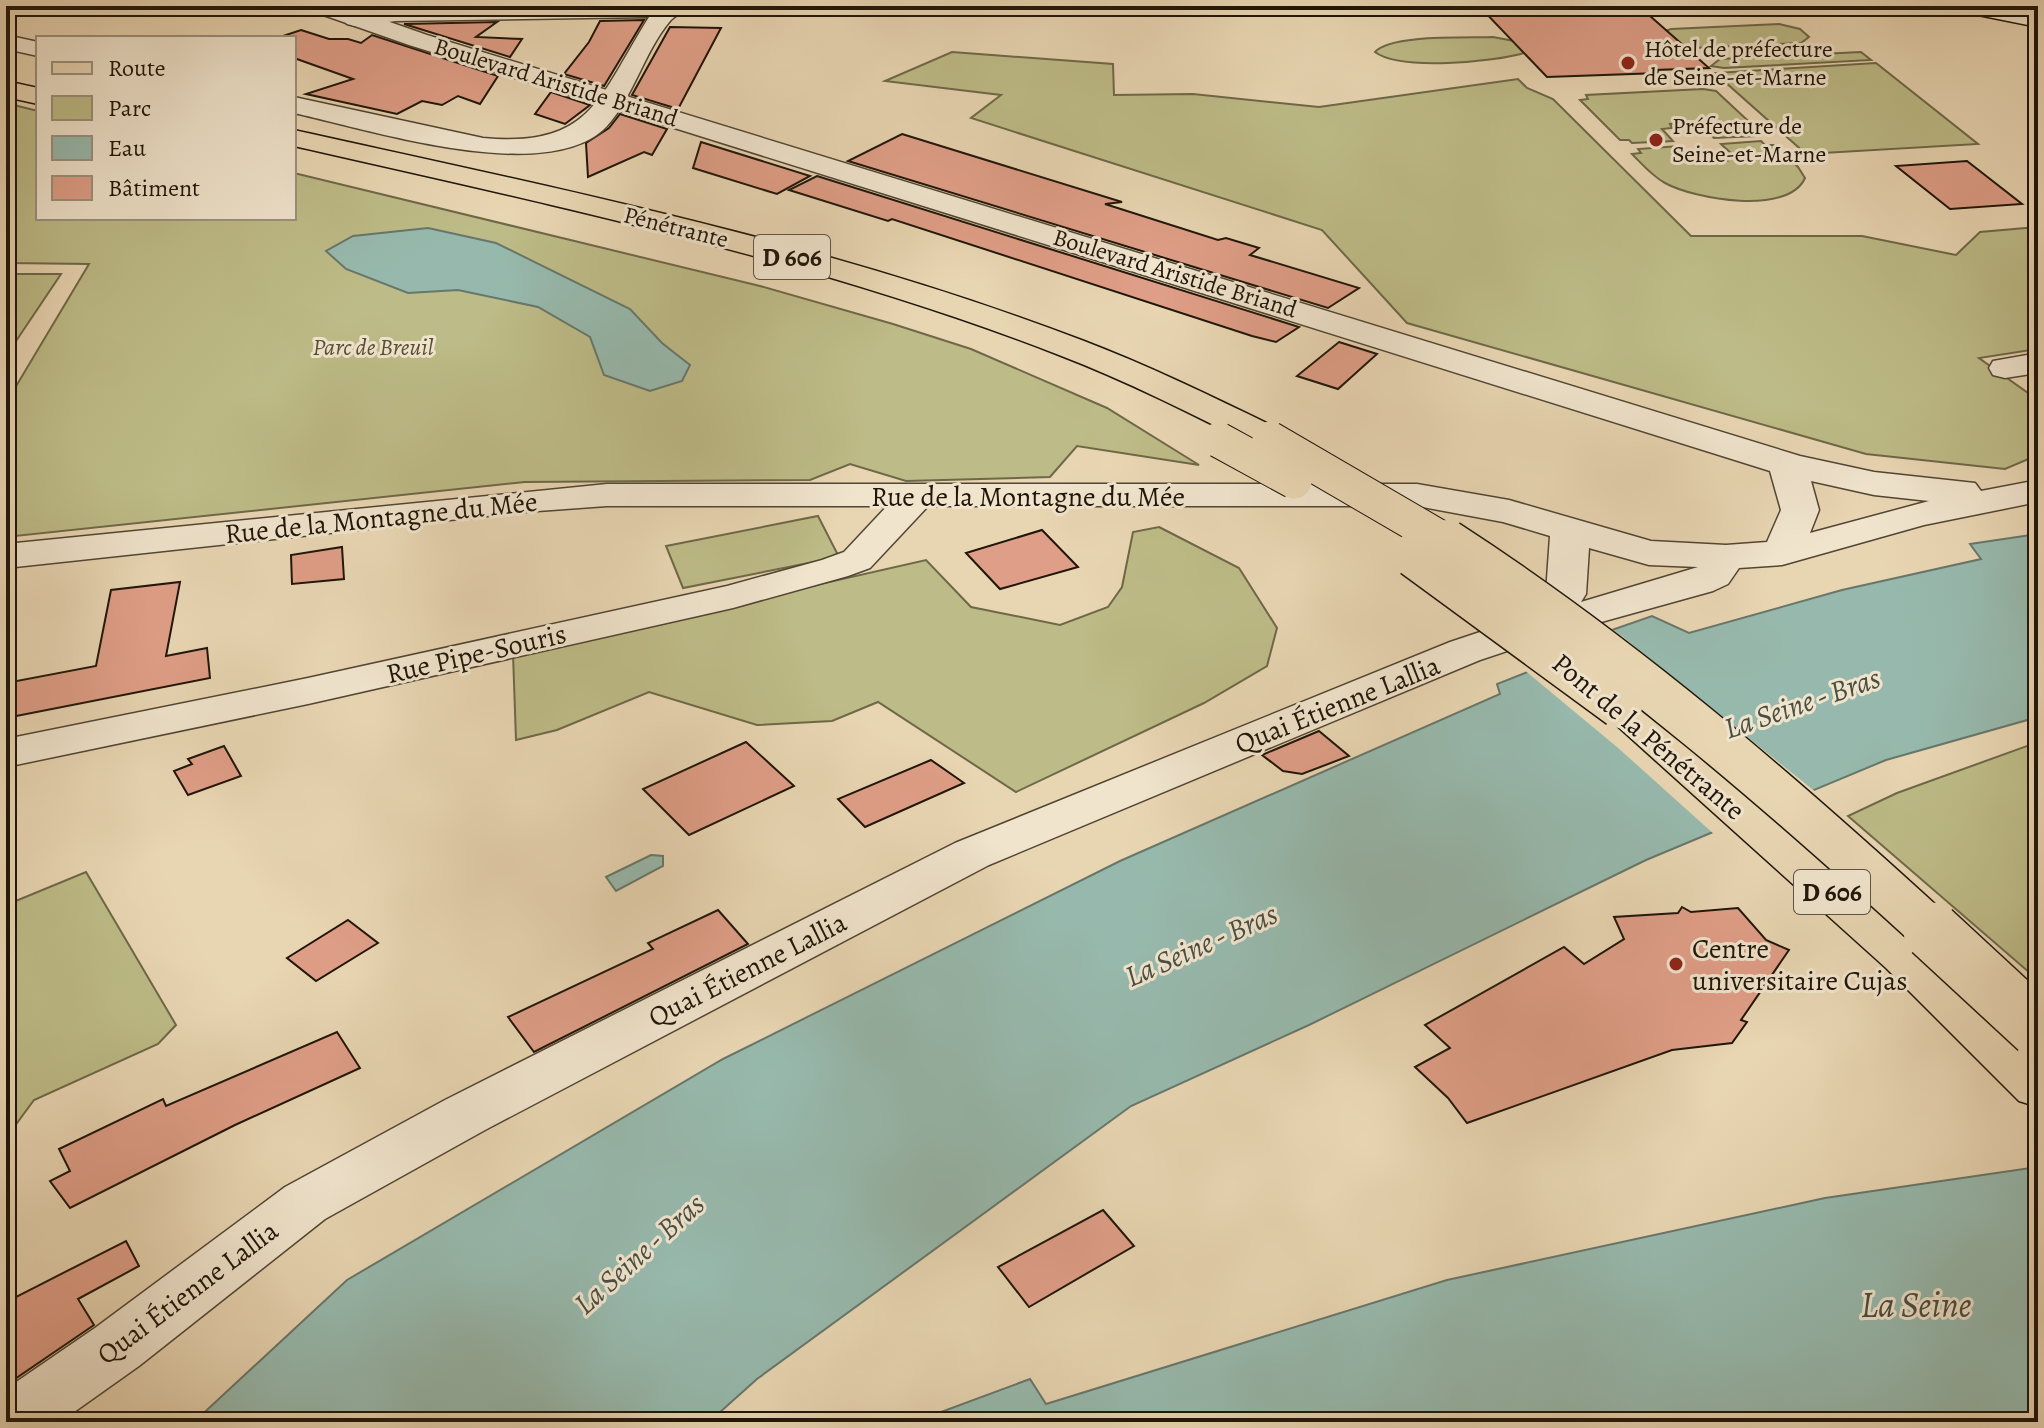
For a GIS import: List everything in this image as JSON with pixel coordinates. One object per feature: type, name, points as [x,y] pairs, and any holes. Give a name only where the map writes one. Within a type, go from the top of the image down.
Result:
[{"type":"main road","points":[[6,73],[36,80]]},
{"type":"main road","points":[[6,89],[36,96]]},
{"type":"main road","name":"Pénétrante","points":[[296,138],[642,218],[842,271],[1069,347],[1168,389],[1270,439]]},
{"type":"main road","name":"Pénétrante","points":[[296,155],[624,233],[866,299],[1056,365],[1156,408],[1219,440]]},
{"type":"main road","name":"Pont de la Pénétrante","points":[[1270,439],[1321,466],[1475,561],[1597,646],[1828,836],[2038,1029]]},
{"type":"main road","name":"Pont de la Pénétrante","points":[[1219,440],[1386,536],[1620,706],[1904,955],[2038,1086]]},
{"type":"street","name":"Boulevard Aristide Briand","points":[[321,6],[610,99],[1787,464],[1852,481],[1929,492],[2038,491]]},
{"type":"street","points":[[1967,6],[2038,20]]},
{"type":"street","points":[[355,19],[396,14],[672,8]]},
{"type":"street","points":[[296,105],[506,149],[554,143],[584,132],[597,121],[672,8]]},
{"type":"street","points":[[6,42],[36,49]]},
{"type":"street","points":[[2005,368],[2038,363]]},
{"type":"street","points":[[1782,553],[1800,510],[1787,464]]},
{"type":"street","name":"Rue de la Montagne du Mée","points":[[6,556],[524,501],[607,495],[1417,495],[1509,512],[1630,548],[1684,556],[1726,557],[1782,553],[1918,515],[2038,491]]},
{"type":"street","name":"Rue Pipe-Souris","points":[[6,753],[323,688],[733,596],[835,568],[857,560],[917,496]]},
{"type":"street","points":[[1543,625],[1566,594],[1570,532]]},
{"type":"street","points":[[1630,548],[1640,578],[1634,602]]},
{"type":"street","name":"Quai Étienne Lallia","points":[[9,1422],[117,1347],[305,1203],[507,1093],[972,854],[1465,651],[1543,625],[1634,602],[1714,575],[1726,557]]},
{"type":"green space","points":[[1779,24],[1800,29],[1809,37],[1801,43],[1685,48],[1662,32],[1671,29]]},
{"type":"green space","points":[[1493,37],[1514,41],[1524,53],[1470,62],[1425,63],[1387,58],[1375,52],[1396,42]]},
{"type":"green space","points":[[952,52],[1113,64],[1114,95],[1193,94],[1319,107],[1518,79],[1527,88],[1553,99],[1691,236],[1862,236],[1956,255],[1980,232],[2038,227],[2038,349],[1979,358],[2038,400],[2038,455],[2005,469],[1866,454],[1407,323],[1322,230],[971,118],[1001,95],[885,81]]},
{"type":"green space","points":[[1861,52],[1871,60],[1724,68],[1711,66],[1720,59]]},
{"type":"green space","points":[[1876,63],[1978,144],[1806,154],[1715,73]]},
{"type":"green space","points":[[1716,91],[1760,132],[1752,132],[1755,136],[1714,138],[1702,127],[1692,127],[1688,123],[1670,124],[1672,128],[1662,129],[1673,141],[1632,143],[1620,140],[1580,100],[1588,99],[1586,95]]},
{"type":"green space","name":"Parc de Breuil","points":[[6,103],[36,110],[36,220],[296,220],[296,173],[760,286],[971,349],[1107,408],[1199,465],[1077,446],[1050,477],[906,481],[850,464],[810,480],[525,482],[6,537],[6,403],[89,264],[6,263]]},
{"type":"green space","points":[[1761,141],[1765,145],[1774,145],[1798,167],[1805,178],[1795,190],[1780,197],[1740,201],[1697,194],[1660,180],[1632,154],[1641,153],[1638,149],[1679,146],[1692,159],[1727,161],[1724,157],[1734,156],[1721,144]]},
{"type":"green space","points":[[6,274],[61,274],[6,356]]},
{"type":"green space","points":[[818,516],[839,557],[683,588],[666,546]]},
{"type":"green space","points":[[1159,527],[1239,568],[1277,628],[1267,666],[1204,703],[1016,792],[878,702],[832,721],[757,725],[649,692],[557,730],[516,740],[513,654],[926,560],[971,607],[1060,625],[1108,607],[1122,587],[1133,532]]},
{"type":"green space","points":[[2038,742],[2038,980],[1848,816],[1897,793]]},
{"type":"green space","points":[[86,872],[176,1025],[158,1044],[34,1100],[6,1138],[6,905]]},
{"type":"water","points":[[428,228],[496,243],[630,309],[662,343],[690,365],[682,381],[650,391],[604,375],[590,337],[538,307],[458,290],[408,293],[346,269],[326,251],[353,236]]},
{"type":"water","name":"La Seine - Bras","points":[[2038,534],[2038,717],[1886,760],[1646,860],[1309,1025],[1131,1106],[757,1379],[709,1422],[194,1422],[347,1280],[723,1059],[1120,861],[1500,694],[1497,684],[1543,666],[1566,646],[1652,616],[1689,633],[1842,590],[1981,559],[1970,544]]},
{"type":"water","points":[[651,855],[663,856],[663,866],[616,891],[606,877]]},
{"type":"water","name":"La Seine","points":[[2038,1167],[2038,1422],[914,1422],[1030,1379],[1046,1404],[1447,1280],[1825,1198]]},
{"type":"pier","points":[[1609,627],[1817,793],[1715,835],[1617,747],[1523,669],[1541,662],[1564,642]]},
{"type":"building","points":[[1479,6],[1641,8],[1709,68],[1547,77]]},
{"type":"building","points":[[644,20],[604,86],[564,74],[589,42],[600,21]]},
{"type":"building","points":[[497,22],[476,37],[522,39],[510,57],[404,24]]},
{"type":"building","points":[[670,27],[721,28],[678,109],[632,95]]},
{"type":"building","points":[[301,30],[329,39],[361,43],[372,35],[498,76],[480,104],[458,96],[442,105],[422,101],[397,114],[306,94],[353,79],[296,59],[296,36],[283,36]]},
{"type":"building","points":[[551,92],[590,105],[565,124],[535,114]]},
{"type":"building","points":[[620,114],[667,129],[652,155],[644,152],[588,177],[586,143],[609,128]]},
{"type":"building","points":[[902,134],[1122,202],[1105,204],[1218,240],[1226,238],[1259,248],[1250,255],[1359,288],[1328,308],[848,161]]},
{"type":"building","points":[[701,142],[810,176],[777,194],[693,168]]},
{"type":"building","points":[[1967,161],[2022,204],[1950,209],[1896,166]]},
{"type":"building","points":[[817,176],[1299,327],[1276,342],[1252,336],[892,219],[888,221],[789,190]]},
{"type":"building","points":[[1339,342],[1377,354],[1338,389],[1297,376]]},
{"type":"building","points":[[1042,530],[1078,567],[1000,589],[966,553]]},
{"type":"building","points":[[342,547],[344,579],[292,584],[291,555]]},
{"type":"building","points":[[180,582],[166,656],[207,648],[210,678],[6,718],[6,683],[96,666],[111,590]]},
{"type":"building","points":[[1319,731],[1349,756],[1302,774],[1283,771],[1262,755]]},
{"type":"building","points":[[746,742],[794,786],[689,835],[643,789]]},
{"type":"building","points":[[224,746],[241,776],[188,795],[174,771],[192,764],[188,759]]},
{"type":"building","points":[[931,760],[964,783],[865,827],[838,799]]},
{"type":"building","points":[[1682,907],[1691,912],[1738,908],[1766,940],[1789,950],[1741,1020],[1747,1022],[1732,1043],[1672,1050],[1467,1123],[1448,1098],[1415,1067],[1450,1048],[1425,1025],[1564,947],[1584,964],[1624,939],[1614,917],[1678,913]]},
{"type":"building","points":[[718,910],[748,944],[534,1052],[508,1017],[653,949],[648,943]]},
{"type":"building","points":[[348,920],[378,943],[316,981],[287,958]]},
{"type":"building","points":[[337,1032],[360,1068],[235,1125],[70,1208],[50,1181],[70,1171],[59,1149],[163,1099],[166,1106]]},
{"type":"building","points":[[1103,1210],[1134,1246],[1029,1307],[998,1267]]},
{"type":"building","points":[[126,1241],[139,1266],[78,1299],[94,1325],[6,1385],[6,1302]]},
{"type":"place","name":"Hôtel de préfecture de Seine-et-Marne","points":[[1628,63]]},
{"type":"place","name":"Préfecture de Seine-et-Marne","points":[[1656,140]]},
{"type":"place","name":"Centre universitaire Cujas","points":[[1676,964]]}]
